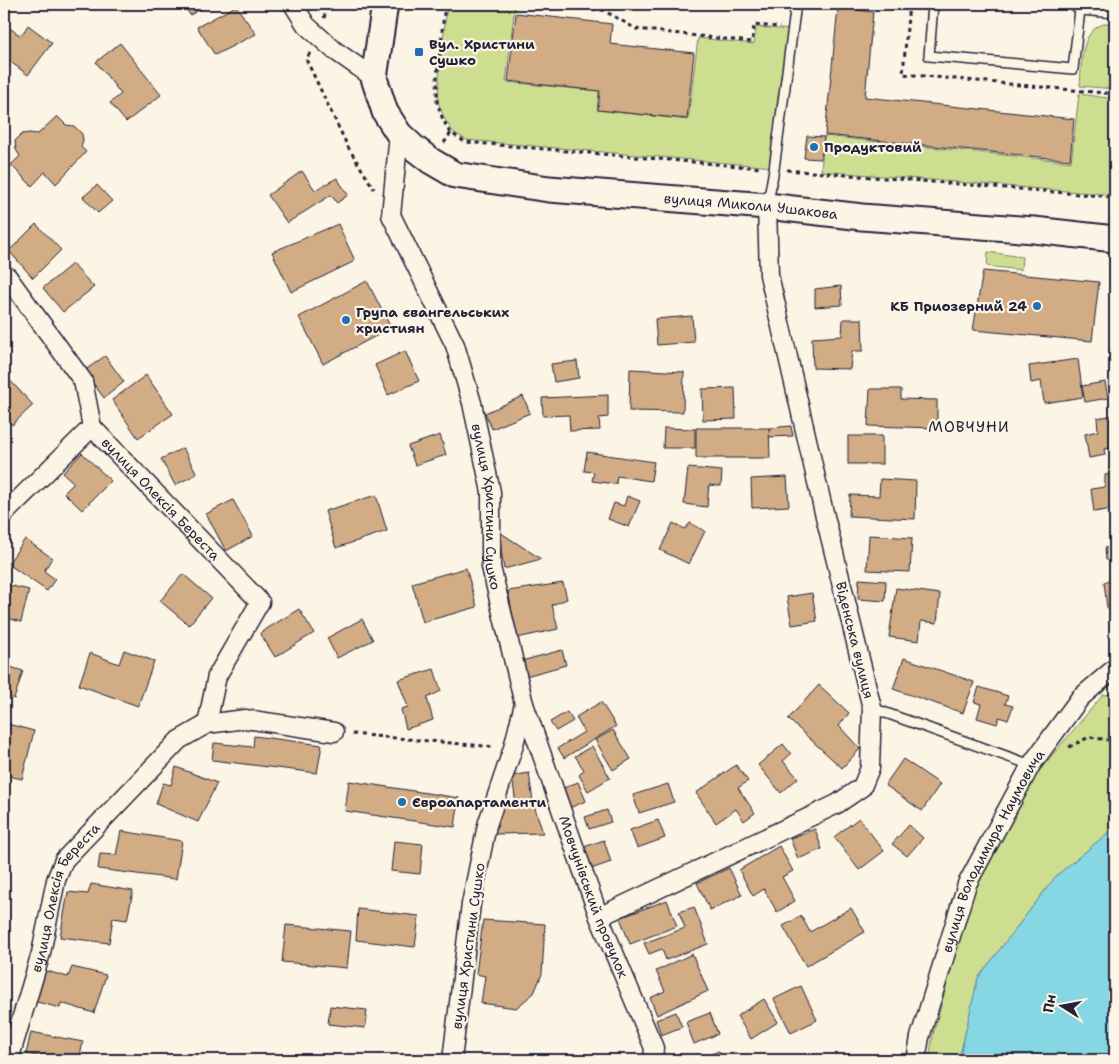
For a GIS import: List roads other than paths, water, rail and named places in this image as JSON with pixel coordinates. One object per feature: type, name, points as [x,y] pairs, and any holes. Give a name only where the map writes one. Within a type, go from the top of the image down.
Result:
[{"type":"street","points":[[293,4],[306,25],[334,50],[374,78]]},
{"type":"street","points":[[385,4],[374,78],[385,112],[399,134]]},
{"type":"street","name":"вулиця Миколи Ушакова","points":[[399,134],[431,161],[455,175],[549,189],[767,206],[862,217],[1115,239]]},
{"type":"street","name":"вулиця Христини Сушко","points":[[399,134],[391,215],[455,345],[472,403],[491,492],[491,567],[524,704],[513,748],[487,825],[471,904],[452,1060]]},
{"type":"street","name":"Віденська вулиця","points":[[599,917],[837,804],[862,787],[870,768],[872,708],[769,275],[767,206]]},
{"type":"street","name":"вулиця Олексія Береста","points":[[7,276],[83,381],[92,427],[260,602],[217,676],[207,724]]},
{"type":"street","points":[[4,514],[92,427]]},
{"type":"street","name":"вулиця Володимира Наумовича","points":[[916,1060],[920,1036],[966,884],[1032,765],[1080,698],[1115,668]]},
{"type":"street","name":"Мовчунівський провулок","points":[[524,704],[599,917],[654,1048],[653,1060]]},
{"type":"street","name":"вулиця Олексія Береста","points":[[9,1060],[41,953],[56,880],[64,860],[180,740],[207,724],[245,719],[334,732]]},
{"type":"lane","points":[[767,206],[774,169],[796,4]]},
{"type":"lane","points":[[933,4],[929,56],[1073,69],[1080,10]]},
{"type":"lane","points":[[1070,4],[1080,10],[1115,13]]},
{"type":"lane","points":[[872,708],[1032,765]]},
{"type":"water","points":[[1115,827],[1115,1060],[959,1060],[978,978],[1056,876]]},
{"type":"place","name":"Вул. Христини Сушко","points":[[419,52]]},
{"type":"place","name":"Продуктовий","points":[[814,147]]},
{"type":"place","name":"КБ Приозерний 24","points":[[1037,306]]},
{"type":"place","name":"Група євангельських християн","points":[[346,320]]},
{"type":"place","name":"Євроапартаменти","points":[[402,802]]},
{"type":"district","name":"МОВЧУНИ","points":[[969,427]]}]
